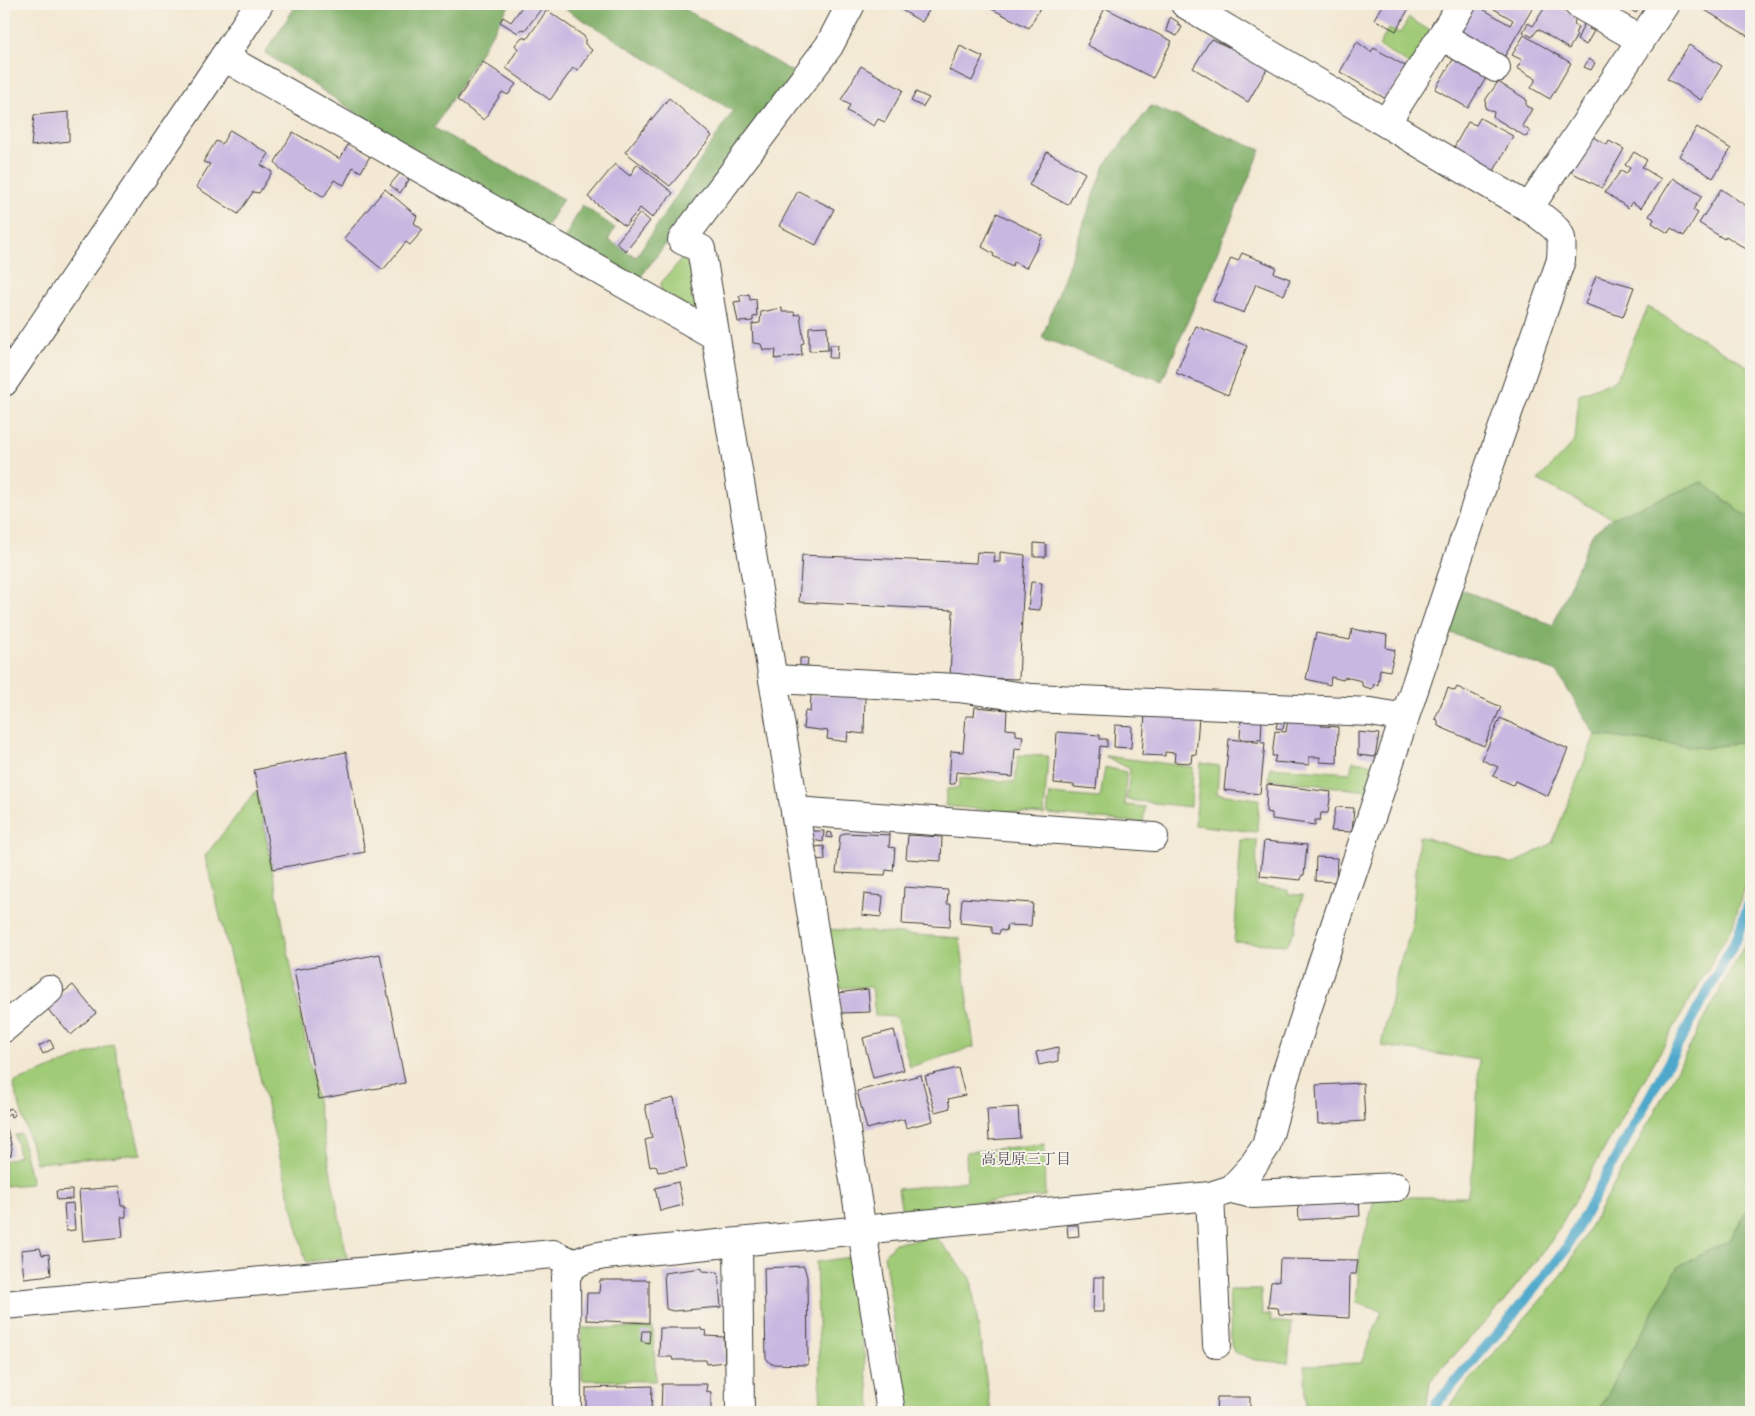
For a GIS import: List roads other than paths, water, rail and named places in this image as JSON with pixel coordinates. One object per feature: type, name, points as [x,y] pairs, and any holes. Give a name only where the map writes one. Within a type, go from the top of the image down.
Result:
[{"type":"street","points":[[4,382],[259,4]]},
{"type":"street","points":[[852,4],[824,53],[682,240],[701,249],[892,1412]]},
{"type":"street","points":[[1185,4],[1529,208],[1560,235],[1561,260],[1478,496],[1320,970],[1284,1080],[1266,1146],[1252,1167],[1221,1193],[1217,1344]]},
{"type":"street","points":[[1386,123],[1462,4]]},
{"type":"street","points":[[1578,4],[1640,40]]},
{"type":"street","points":[[1529,208],[1665,4]]},
{"type":"street","points":[[1442,36],[1496,68]]},
{"type":"street","points":[[224,57],[714,334]]},
{"type":"street","points":[[773,679],[958,688],[1032,698],[1371,712],[1404,718]]},
{"type":"street","points":[[794,811],[1154,837]]},
{"type":"street","points":[[4,1028],[48,990]]},
{"type":"street","points":[[567,1412],[566,1277],[568,1270],[582,1260],[605,1255],[1221,1193],[1252,1194],[1396,1187]]},
{"type":"street","points":[[738,1243],[740,1412]]},
{"type":"street","points":[[4,1305],[553,1254],[575,1264]]},
{"type":"waterway","points":[[1437,1412],[1436,1404],[1508,1321],[1564,1252],[1737,938],[1751,896]]},
{"type":"district","name":"高見原三丁目","points":[[1026,1159]]}]
